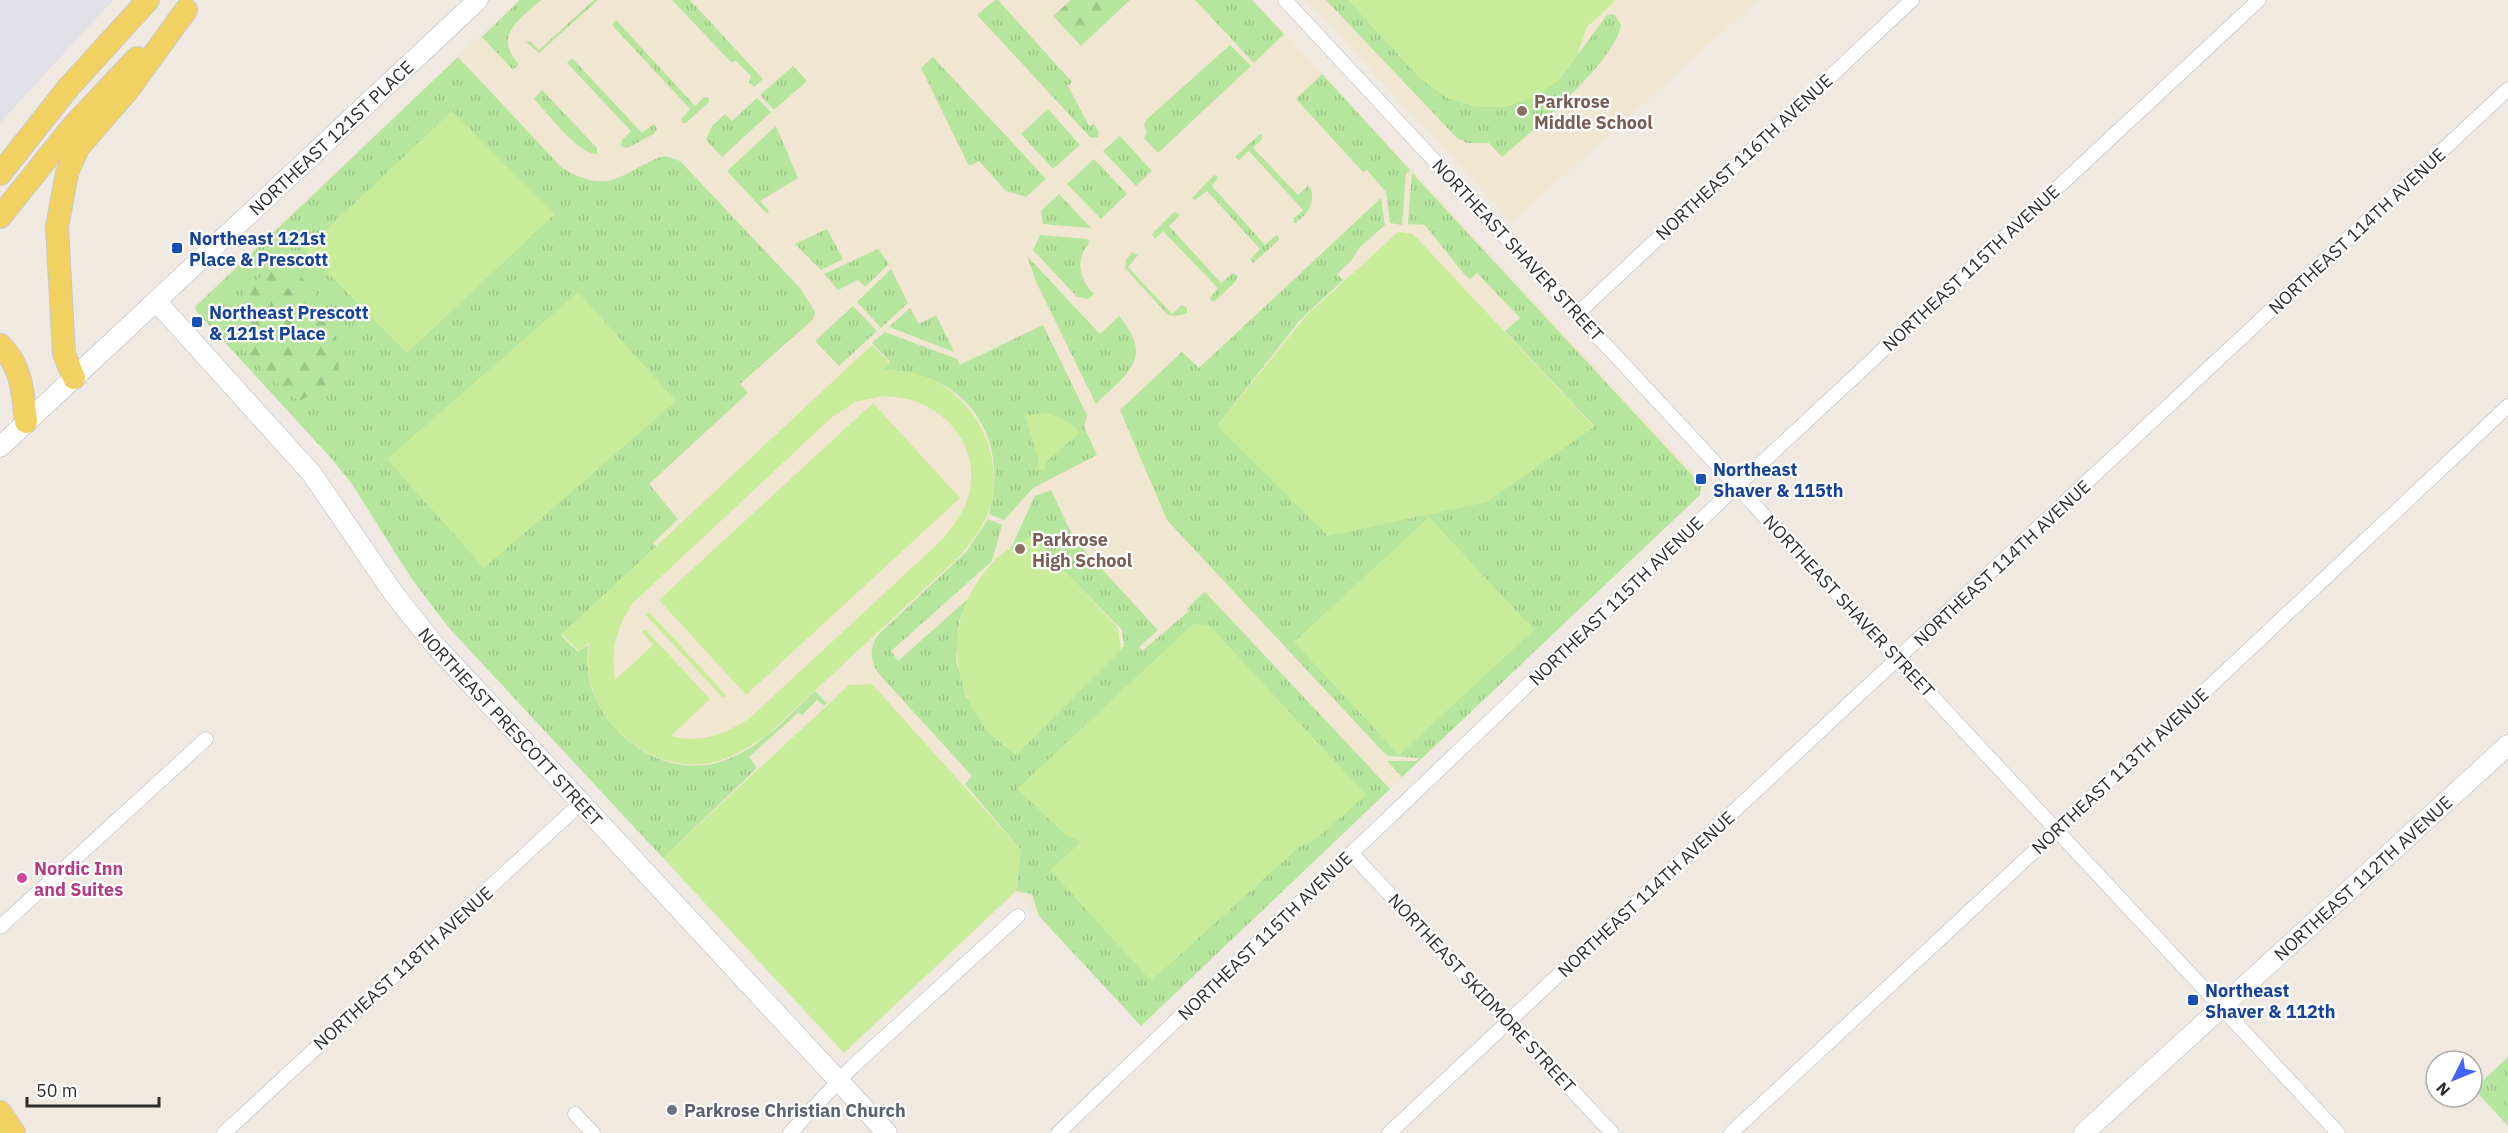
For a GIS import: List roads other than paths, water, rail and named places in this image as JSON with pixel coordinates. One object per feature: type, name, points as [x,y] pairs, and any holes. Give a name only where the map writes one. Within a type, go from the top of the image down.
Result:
[{"type":"main road","points":[[0,174],[68,88],[148,0]]},
{"type":"main road","points":[[0,217],[94,102],[191,5]]},
{"type":"main road","points":[[74,378],[64,354],[57,227],[67,173],[78,148],[128,90],[191,5]]},
{"type":"main road","points":[[0,345],[10,355],[19,372],[26,422]]},
{"type":"main road","points":[[0,1112],[14,1133]]},
{"type":"street","name":"NORTHEAST 121ST PLACE","points":[[0,447],[478,0]]},
{"type":"street","name":"NORTHEAST SHAVER STREET","points":[[1285,0],[2338,1133]]},
{"type":"street","name":"NORTHEAST 116TH AVENUE","points":[[1577,314],[1912,0]]},
{"type":"street","name":"NORTHEAST 115TH AVENUE","points":[[1058,1133],[1738,485],[2259,0]]},
{"type":"street","name":"NORTHEAST 114TH AVENUE","points":[[1389,1133],[1899,660],[2508,89]]},
{"type":"street","name":"NORTHEAST PRESCOTT STREET","points":[[156,301],[312,474],[413,619],[887,1133]]},
{"type":"street","name":"NORTHEAST 113TH AVENUE","points":[[1731,1133],[2508,406]]},
{"type":"street","points":[[0,927],[206,739]]},
{"type":"street","name":"NORTHEAST 112TH AVENUE","points":[[2084,1133],[2508,745]]},
{"type":"street","name":"NORTHEAST 118TH AVENUE","points":[[224,1133],[581,803]]},
{"type":"street","name":"NORTHEAST SKIDMORE STREET","points":[[1351,854],[1612,1133]]},
{"type":"street","points":[[790,1133],[839,1081],[1018,916]]},
{"type":"street","points":[[575,1114],[593,1133]]},
{"type":"place","name":"Parkrose Middle School","points":[[1522,111]]},
{"type":"place","name":"Northeast 121st Place & Prescott","points":[[177,248]]},
{"type":"place","name":"Northeast Prescott & 121st Place","points":[[197,322]]},
{"type":"place","name":"Northeast Shaver & 115th","points":[[1701,479]]},
{"type":"place","name":"Parkrose High School","points":[[1020,549]]},
{"type":"place","name":"Nordic Inn and Suites","points":[[22,878]]},
{"type":"place","name":"Northeast Shaver & 112th","points":[[2193,1000]]},
{"type":"place","name":"Parkrose Christian Church","points":[[672,1110]]}]
